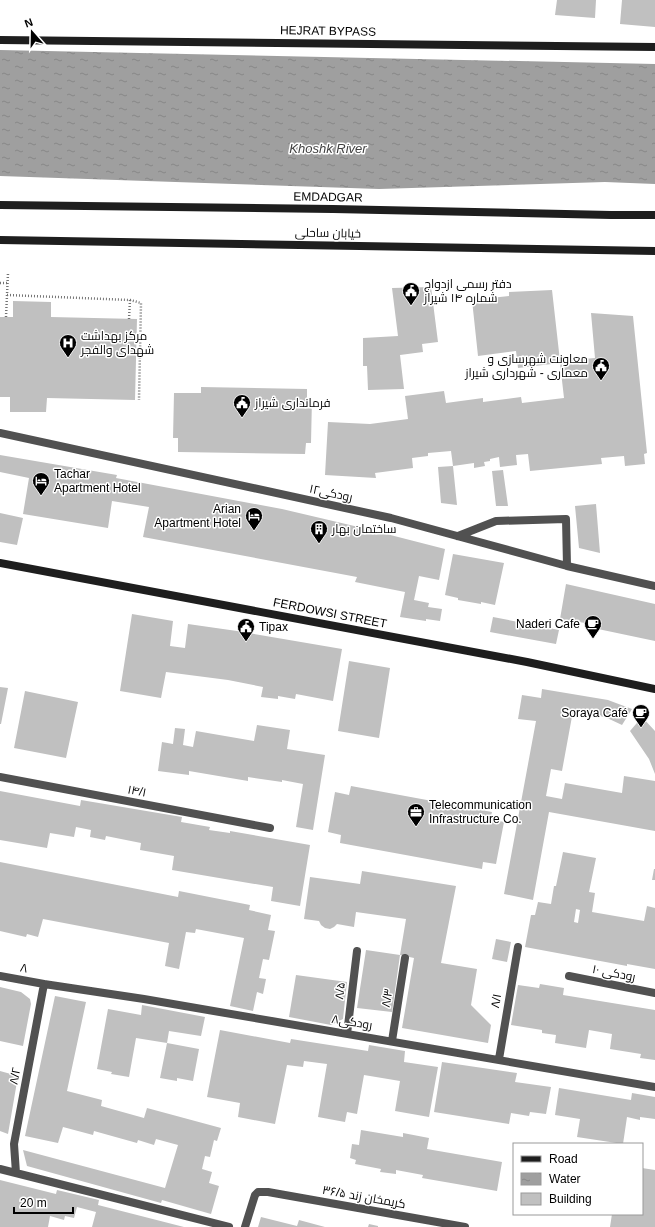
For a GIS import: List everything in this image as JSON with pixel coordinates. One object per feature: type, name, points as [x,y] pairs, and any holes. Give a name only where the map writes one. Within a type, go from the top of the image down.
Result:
[{"type":"main road","name":"HEJRAT BYPASS","points":[[0,40],[655,47]]},
{"type":"main road","name":"EMDADGAR","points":[[0,205],[655,215]]},
{"type":"main road","name":"خیابان ساحلی","points":[[0,240],[655,251]]},
{"type":"main road","name":"FERDOWSI STREET","points":[[0,563],[527,662],[655,689]]},
{"type":"street","name":"رودکی۱۲","points":[[0,433],[391,518],[568,566],[655,586]]},
{"type":"street","points":[[458,536],[496,521],[566,519],[568,566]]},
{"type":"street","name":"۱۴/۱","points":[[0,777],[270,828]]},
{"type":"street","name":"۸/۱","points":[[499,1059],[518,947]]},
{"type":"street","name":"۸/۵","points":[[346,1034],[357,951]]},
{"type":"street","name":"۸/۳","points":[[392,1041],[405,958]]},
{"type":"street","name":"۸","points":[[0,976],[44,984]]},
{"type":"street","name":"رودکی ۱۰","points":[[568,976],[655,993]]},
{"type":"street","name":"رودکی۸","points":[[44,984],[144,999],[655,1087]]},
{"type":"street","name":"۸/۲","points":[[16,1173],[14,1144],[44,984]]},
{"type":"street","points":[[0,1169],[229,1227]]},
{"type":"street","name":"کریمخان زند ۳۶/۵","points":[[245,1227],[255,1195],[258,1192],[268,1192],[465,1227]]},
{"type":"path","points":[[6,317],[8,272]]},
{"type":"path","points":[[0,283],[7,283]]},
{"type":"path","points":[[7,295],[130,300],[141,303],[139,400]]},
{"type":"path","points":[[129,319],[130,300]]},
{"type":"water","name":"Khoshk River","points":[[0,50],[655,64],[655,184],[605,182],[379,189],[0,176]]},
{"type":"building","points":[[557,0],[596,0],[595,18],[555,15]]},
{"type":"building","points":[[622,0],[655,0],[655,27],[620,24]]},
{"type":"building","points":[[431,287],[438,342],[422,344],[423,352],[400,355],[404,389],[368,390],[367,366],[363,366],[363,338],[398,336],[392,288]]},
{"type":"building","points":[[552,290],[560,361],[595,358],[591,313],[633,316],[647,453],[644,454],[645,464],[625,466],[624,456],[601,458],[602,464],[530,471],[528,454],[516,455],[517,465],[500,467],[499,457],[484,462],[485,466],[474,468],[474,463],[453,466],[451,451],[428,453],[428,456],[412,458],[413,468],[375,473],[376,478],[325,475],[328,422],[370,424],[408,419],[405,396],[444,391],[446,403],[483,398],[483,402],[521,397],[522,403],[564,398],[560,363],[518,368],[516,351],[478,356],[472,300],[509,296],[509,292]]},
{"type":"building","name":"مرکز بهداشت شهدای والفجر","points":[[13,301],[51,302],[51,317],[137,319],[135,400],[47,398],[46,412],[10,412],[10,397],[0,397],[0,317],[13,317]]},
{"type":"building","name":"فرمانداری شیراز","points":[[201,387],[307,389],[307,398],[312,398],[311,443],[306,443],[305,454],[178,452],[178,438],[173,438],[174,393],[201,393]]},
{"type":"building","points":[[0,455],[117,475],[116,478],[282,509],[445,549],[439,580],[419,576],[414,600],[429,603],[428,607],[442,609],[440,621],[426,619],[426,621],[400,617],[405,592],[355,582],[357,577],[143,537],[149,507],[112,501],[108,528],[23,514],[29,478],[0,472]]},
{"type":"building","points":[[453,466],[457,505],[441,503],[438,467]]},
{"type":"building","points":[[503,470],[508,506],[496,506],[492,471]]},
{"type":"building","points":[[596,504],[600,553],[579,548],[575,506]]},
{"type":"building","points":[[0,513],[23,518],[17,545],[0,542]]},
{"type":"building","points":[[453,554],[504,563],[495,605],[458,600],[458,598],[445,595]]},
{"type":"building","points":[[566,584],[655,604],[655,641],[598,629],[598,625],[560,619]]},
{"type":"building","points":[[132,614],[173,621],[170,646],[185,648],[188,624],[342,649],[333,701],[296,694],[295,699],[278,696],[278,699],[261,697],[263,687],[228,680],[166,672],[161,698],[120,691]]},
{"type":"building","points":[[493,617],[559,630],[556,644],[490,632]]},
{"type":"building","points":[[349,661],[390,668],[379,738],[338,731]]},
{"type":"building","points":[[0,687],[8,688],[1,724],[0,724]]},
{"type":"building","points":[[542,689],[608,700],[632,709],[622,725],[605,717],[573,711],[562,771],[551,769],[546,796],[562,799],[565,783],[622,793],[624,776],[655,781],[655,831],[549,812],[533,900],[504,894],[536,721],[518,719],[522,695],[541,698]]},
{"type":"building","points":[[25,691],[78,702],[66,758],[14,748]]},
{"type":"building","points":[[642,717],[655,731],[655,774],[649,759],[630,731]]},
{"type":"building","points":[[257,725],[290,730],[287,749],[325,755],[313,830],[296,827],[303,784],[282,780],[282,782],[248,777],[248,781],[189,771],[189,775],[158,771],[162,742],[173,744],[175,728],[185,729],[183,745],[193,747],[196,731],[254,741]]},
{"type":"building","name":"Telecommunication Infrastructure Co.","points":[[351,786],[492,812],[490,819],[504,822],[496,864],[483,862],[482,869],[340,843],[341,835],[328,832],[335,792],[349,795]]},
{"type":"building","points":[[0,791],[80,806],[81,800],[182,817],[181,822],[210,827],[209,830],[230,833],[230,831],[310,845],[300,906],[271,901],[273,887],[172,870],[174,856],[140,850],[141,843],[106,836],[105,840],[90,837],[91,830],[76,827],[74,837],[50,833],[47,848],[0,840]]},
{"type":"building","points":[[563,852],[596,858],[589,892],[595,893],[592,912],[644,921],[647,906],[655,908],[655,969],[627,964],[627,966],[525,947],[531,915],[535,915],[538,902],[551,904],[554,886],[556,886]],"holes":[[[576,909],[580,910],[578,923],[574,922]]]},
{"type":"building","points":[[0,862],[178,897],[179,891],[250,905],[249,910],[271,915],[268,930],[275,931],[269,960],[263,959],[259,978],[266,979],[263,994],[257,992],[253,1011],[230,1006],[244,938],[196,929],[195,933],[186,932],[179,969],[165,966],[169,943],[43,919],[38,937],[27,934],[26,937],[0,931]]},
{"type":"building","points":[[654,869],[655,880],[652,880]]},
{"type":"building","points":[[362,871],[456,886],[441,963],[477,969],[471,1005],[491,1025],[488,1043],[402,1028],[414,958],[400,955],[406,919],[356,912],[354,927],[337,924],[330,929],[325,928],[319,921],[304,919],[310,877],[360,884]]},
{"type":"building","points":[[496,939],[511,942],[507,962],[492,959]]},
{"type":"building","points":[[366,950],[400,955],[392,1012],[357,1008]]},
{"type":"building","points":[[296,975],[347,982],[343,1019],[331,1025],[289,1017]]},
{"type":"building","points":[[540,984],[564,988],[563,995],[655,1010],[655,1060],[640,1058],[641,1054],[610,1049],[612,1034],[589,1030],[586,1048],[555,1043],[556,1035],[542,1033],[542,1030],[511,1025],[518,985],[539,988]]},
{"type":"building","points":[[0,987],[21,992],[30,999],[31,1004],[23,1046],[0,1041]]},
{"type":"building","points":[[55,996],[86,1002],[67,1091],[102,1100],[101,1106],[144,1118],[147,1108],[221,1128],[217,1141],[214,1140],[210,1157],[205,1156],[202,1169],[212,1172],[209,1183],[219,1186],[211,1214],[162,1200],[161,1203],[27,1166],[23,1150],[165,1188],[178,1145],[156,1139],[154,1145],[138,1140],[137,1143],[94,1131],[93,1135],[63,1127],[58,1143],[25,1136]]},
{"type":"building","points":[[142,1005],[205,1017],[201,1036],[169,1031],[167,1043],[136,1038],[129,1077],[111,1074],[112,1072],[97,1069],[108,1009],[141,1015]]},
{"type":"building","points":[[220,1030],[290,1043],[291,1039],[368,1051],[369,1045],[405,1051],[404,1062],[438,1067],[429,1117],[395,1111],[400,1081],[364,1075],[357,1114],[347,1112],[345,1122],[318,1117],[327,1064],[304,1061],[303,1067],[287,1065],[275,1124],[238,1117],[240,1103],[207,1097]]},
{"type":"building","points":[[167,1043],[199,1049],[193,1081],[177,1078],[177,1081],[160,1078]]},
{"type":"building","points":[[442,1062],[517,1073],[515,1082],[551,1087],[546,1114],[530,1112],[529,1116],[511,1113],[509,1124],[434,1112]]},
{"type":"building","points":[[0,1071],[18,1076],[8,1134],[0,1131]]},
{"type":"building","points":[[559,1088],[631,1100],[632,1093],[655,1097],[655,1119],[640,1117],[640,1120],[627,1117],[623,1143],[577,1137],[580,1119],[555,1115]]},
{"type":"building","points":[[361,1130],[403,1137],[403,1133],[429,1138],[427,1149],[502,1162],[497,1191],[422,1178],[423,1175],[396,1170],[396,1174],[380,1172],[381,1169],[355,1164],[356,1160],[350,1158],[352,1144],[359,1145]]},
{"type":"building","points":[[643,1168],[655,1170],[655,1227],[610,1227],[612,1215],[643,1215]]},
{"type":"building","points":[[0,1180],[56,1194],[57,1190],[99,1200],[98,1205],[184,1227],[92,1227],[96,1212],[77,1207],[74,1218],[65,1216],[64,1220],[50,1216],[48,1227],[0,1227]]},
{"type":"building","points":[[261,1217],[297,1226],[299,1220],[325,1227],[258,1227]]},
{"type":"building","points":[[369,1224],[378,1226],[378,1227],[368,1227]]},
{"type":"place","name":"دفتر رسمی ازدواج شماره ۱۴ شیراز","points":[[411,306]]},
{"type":"place","name":"مرکز بهداشت شهدای والفجر","points":[[68,358]]},
{"type":"place","name":"معاونت شهرسازی و معماری - شهرداری شیراز","points":[[601,381]]},
{"type":"place","name":"فرمانداری شیراز","points":[[242,418]]},
{"type":"place","name":"Tachar Apartment Hotel","points":[[41,496]]},
{"type":"place","name":"Arian Apartment Hotel","points":[[254,531]]},
{"type":"place","name":"ساختمان بهار","points":[[319,544]]},
{"type":"place","name":"Naderi Cafe","points":[[593,639]]},
{"type":"place","name":"Tipax","points":[[246,642]]},
{"type":"place","name":"Soraya Café","points":[[641,728]]},
{"type":"place","name":"Telecommunication Infrastructure Co.","points":[[416,827]]}]
